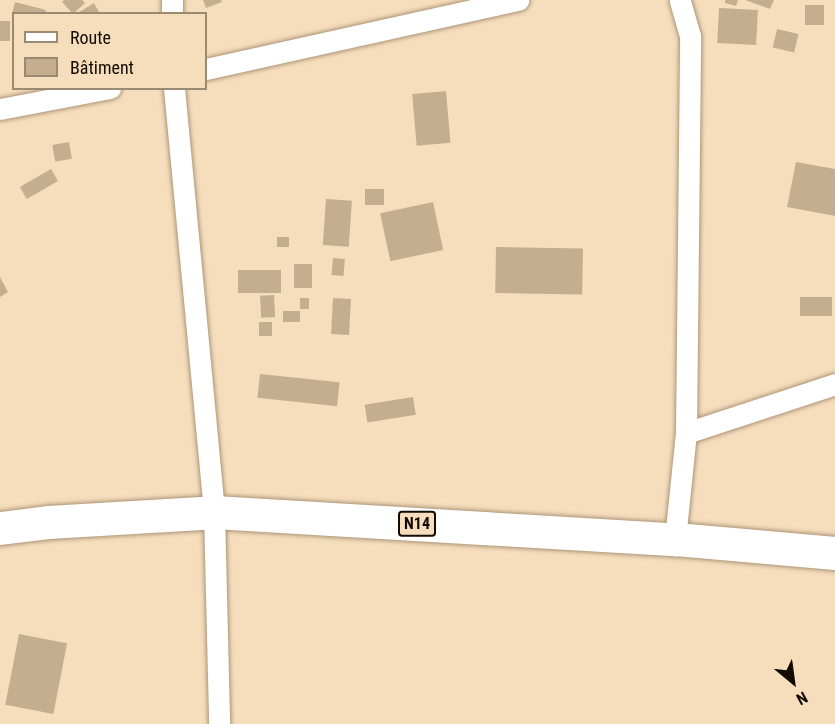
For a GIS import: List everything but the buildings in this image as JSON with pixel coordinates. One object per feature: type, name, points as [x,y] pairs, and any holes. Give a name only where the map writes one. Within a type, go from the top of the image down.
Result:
[{"type":"highway","name":"N14","points":[[0,528],[48,522],[214,512],[675,539],[835,553]]},
{"type":"street","points":[[207,69],[518,0]]},
{"type":"street","points":[[675,539],[686,433],[690,36],[680,0]]},
{"type":"street","points":[[0,109],[100,90]]},
{"type":"street","points":[[174,90],[214,512],[219,724]]},
{"type":"street","points":[[686,433],[835,384]]}]
